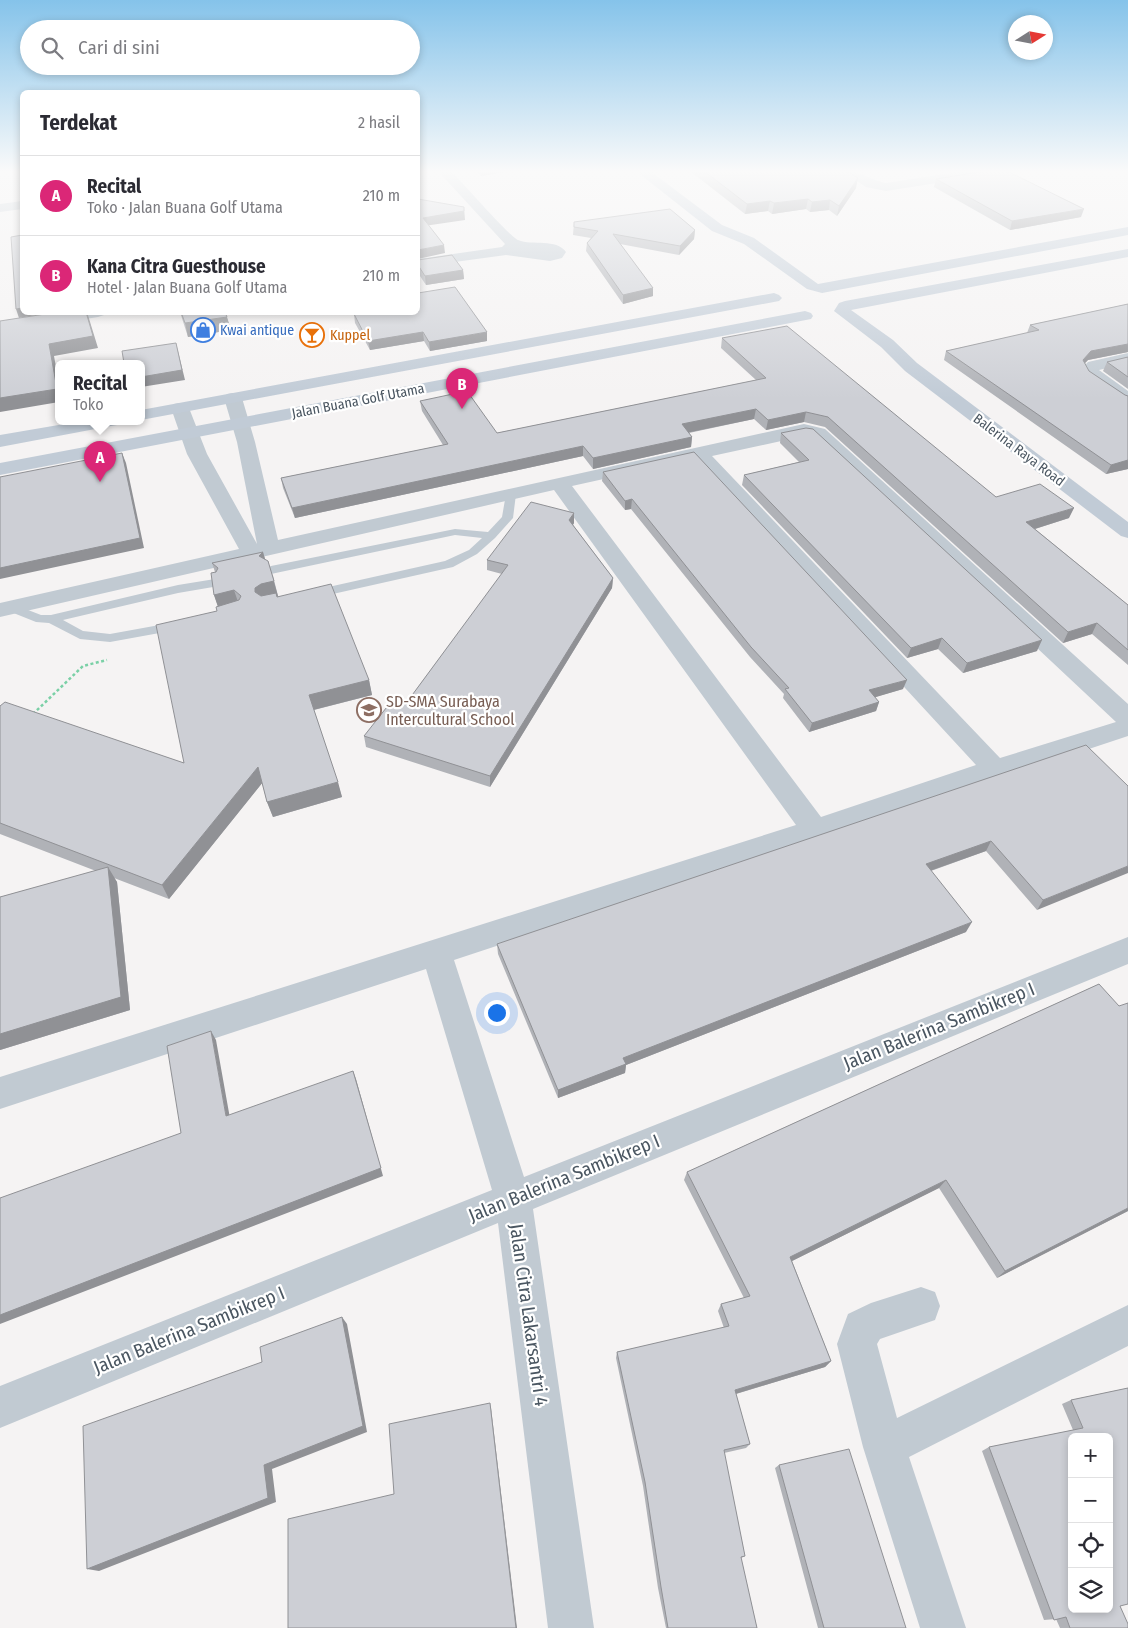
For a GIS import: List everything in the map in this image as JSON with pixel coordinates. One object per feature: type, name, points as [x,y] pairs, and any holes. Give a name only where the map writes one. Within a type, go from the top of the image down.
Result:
[{"type":"main road","points":[[758,247],[817,287],[1039,247]]},
{"type":"main road","points":[[779,290],[775,302],[785,311],[805,316],[834,314],[1128,253]]},
{"type":"main road","name":"Jalan Buana Golf Utama","points":[[145,414],[779,290],[817,287]]},
{"type":"main road","name":"Balerina Raya Road","points":[[817,287],[831,290],[843,298],[846,302],[834,314],[884,357],[911,367],[1128,532]]},
{"type":"main road","name":"Jalan Buana Golf Utama","points":[[0,469],[805,316]]},
{"type":"main road","points":[[0,441],[89,425]]},
{"type":"street","points":[[420,263],[508,247]]},
{"type":"street","points":[[0,328],[80,315]]},
{"type":"street","points":[[1128,358],[1094,366],[1090,370],[1092,375],[1128,400]]},
{"type":"street","points":[[233,398],[242,423],[260,551]]},
{"type":"street","points":[[180,408],[188,434],[198,454],[260,551]]},
{"type":"street","points":[[13,606],[796,431],[813,431],[818,433],[1128,718]]},
{"type":"street","points":[[700,453],[995,769]]},
{"type":"street","points":[[559,483],[815,830]]},
{"type":"street","points":[[0,1093],[1128,727]]},
{"type":"street","name":"Jalan Balerina Sambikrep I","points":[[0,1407],[1128,950]]},
{"type":"street","name":"Jalan Citra Lakarsantri 4","points":[[436,952],[514,1198],[571,1628]]},
{"type":"street","points":[[921,1306],[871,1323],[862,1328],[858,1335],[859,1350],[884,1447],[943,1628]]},
{"type":"street","points":[[884,1447],[1128,1324]]},
{"type":"lane","points":[[304,597],[449,564],[472,552],[508,518],[511,494]]},
{"type":"lane","points":[[271,570],[455,532],[491,536]]},
{"type":"lane","points":[[13,606],[40,619],[51,619],[178,589],[215,583]]},
{"type":"lane","points":[[51,619],[80,635],[110,638],[186,624]]},
{"type":"path","points":[[33,714],[83,666],[110,660]]},
{"type":"building","points":[[12,247],[20,247],[20,308],[16,309]]},
{"type":"building","points":[[420,247],[434,247],[420,250]]},
{"type":"building","points":[[590,247],[623,247],[653,288],[623,295]]},
{"type":"building","points":[[452,255],[463,270],[425,276],[420,268],[420,260]]},
{"type":"building","points":[[455,287],[487,332],[429,342],[423,332],[368,341],[355,315],[420,315],[420,293]]},
{"type":"building","points":[[1128,304],[1128,344],[1091,351],[1083,360],[1089,371],[1128,396],[1128,460],[1111,465],[946,351],[1039,330],[1030,325]]},
{"type":"building","points":[[39,315],[87,315],[93,336],[49,344],[55,378],[55,389],[0,398],[0,321]]},
{"type":"building","points":[[182,315],[226,315],[227,317],[185,323]]},
{"type":"building","points":[[787,326],[996,497],[1040,484],[1074,508],[1026,522],[1128,605],[1128,650],[1097,623],[1068,632],[828,417],[806,412],[768,420],[756,409],[682,424],[692,437],[593,458],[583,446],[292,508],[281,478],[448,444],[420,401],[467,391],[497,433],[766,378],[722,338]]},
{"type":"building","points":[[176,343],[182,370],[145,376],[145,360],[124,360],[122,351]]},
{"type":"building","points":[[1128,357],[1128,377],[1107,362]]},
{"type":"building","points":[[806,428],[813,429],[1042,640],[967,663],[942,638],[911,648],[744,475],[809,460],[781,433]]},
{"type":"building","points":[[694,452],[907,680],[869,690],[879,702],[812,723],[785,689],[789,688],[751,647],[632,499],[625,501],[603,472]]},
{"type":"building","points":[[122,453],[140,538],[0,568],[0,477]]},
{"type":"building","points":[[531,502],[574,513],[569,520],[613,578],[490,776],[364,736],[394,698],[407,702],[508,565],[487,560]]},
{"type":"building","points":[[263,552],[259,556],[268,561],[274,581],[261,584],[255,588],[255,592],[261,596],[276,593],[277,597],[331,584],[369,680],[309,695],[338,782],[267,802],[258,767],[162,885],[0,823],[0,706],[5,702],[184,763],[156,625],[217,611],[216,607],[239,600],[241,596],[234,590],[214,595],[211,573],[216,572],[218,568],[212,563]]},
{"type":"building","points":[[1086,745],[1128,786],[1128,866],[1043,900],[991,841],[926,864],[972,922],[623,1058],[626,1064],[558,1090],[497,944]]},
{"type":"building","points":[[108,867],[121,997],[0,1034],[0,897]]},
{"type":"building","points":[[1099,984],[1119,1006],[1128,1003],[1128,1208],[1005,1271],[946,1180],[790,1257],[831,1361],[735,1390],[750,1444],[724,1450],[745,1556],[741,1557],[757,1628],[668,1628],[645,1482],[617,1352],[729,1326],[721,1304],[750,1296],[687,1172]]},
{"type":"building","points":[[211,1031],[226,1116],[353,1071],[381,1168],[0,1315],[0,1198],[181,1133],[167,1046]]},
{"type":"building","points":[[342,1317],[363,1426],[264,1465],[268,1498],[87,1569],[83,1426],[262,1362],[260,1347]]},
{"type":"building","points":[[1128,1388],[1128,1604],[1120,1606],[1128,1628],[1070,1628],[1066,1617],[1054,1620],[989,1447],[1083,1428],[1071,1400]]},
{"type":"building","points":[[490,1403],[516,1628],[288,1628],[288,1519],[394,1494],[389,1424]]},
{"type":"building","points":[[849,1449],[906,1628],[824,1628],[779,1465]]},
{"type":"place","name":"Kwai antique","points":[[203,330]]},
{"type":"place","name":"Kuppel","points":[[312,335]]},
{"type":"place","name":"Kana Citra Guesthouse","points":[[462,409]]},
{"type":"place","name":"Recital","points":[[100,482]]},
{"type":"place","name":"SD-SMA Surabaya Intercultural School","points":[[369,710]]}]
